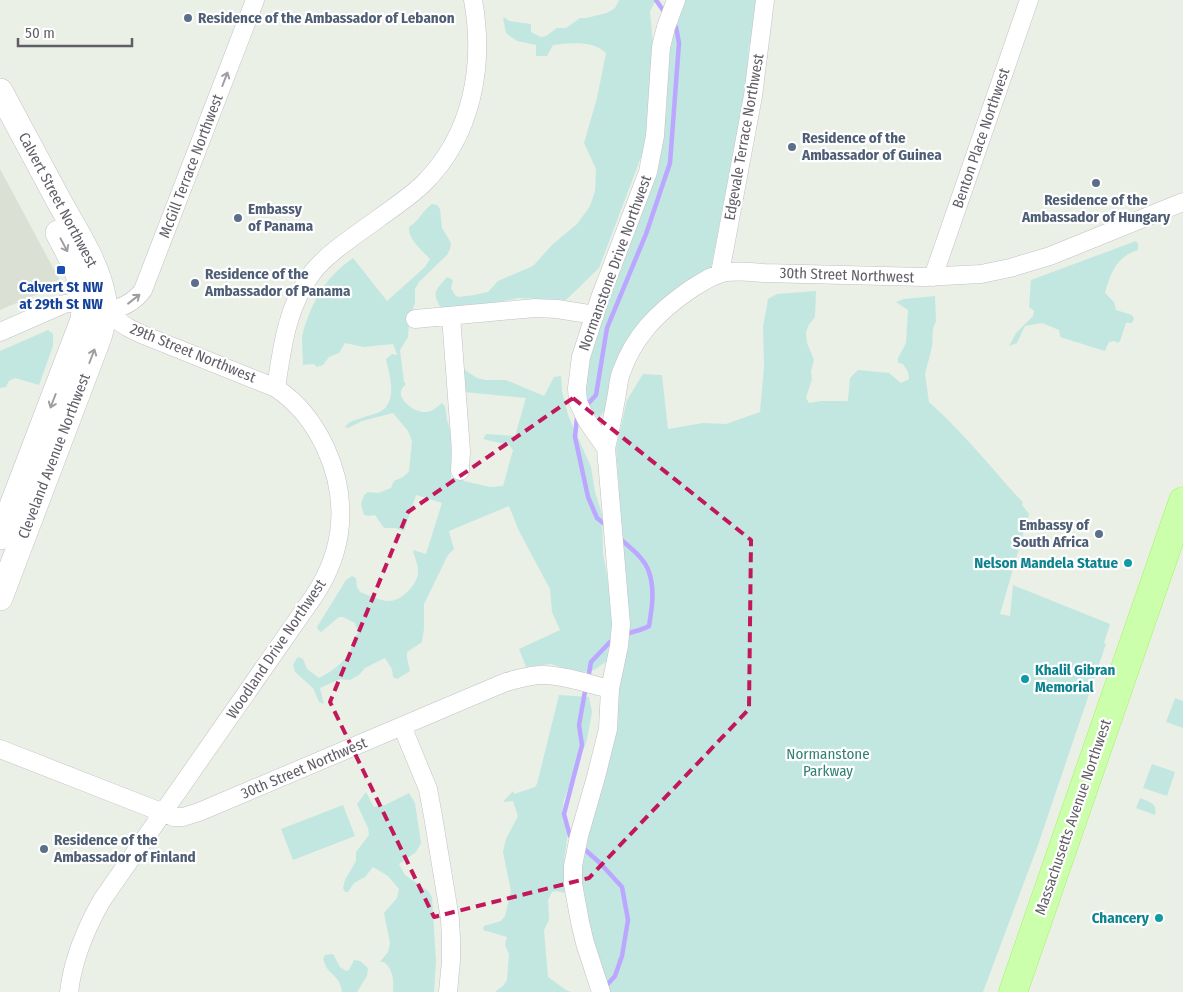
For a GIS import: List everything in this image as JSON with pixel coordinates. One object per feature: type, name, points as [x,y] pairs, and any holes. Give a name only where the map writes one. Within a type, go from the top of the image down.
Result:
[{"type":"main road","name":"Calvert Street Northwest","points":[[0,91],[29,162]]},
{"type":"main road","name":"Calvert Street Northwest","points":[[0,124],[29,162],[88,253],[102,292],[95,309]]},
{"type":"main road","name":"Cleveland Avenue Northwest","points":[[0,537],[96,345],[103,325],[95,309]]},
{"type":"main road","name":"Cleveland Avenue Northwest","points":[[1,593],[42,456]]},
{"type":"main road","name":"Massachusetts Avenue Northwest","points":[[1013,992],[1183,501]]},
{"type":"street","name":"McGill Terrace Northwest","points":[[95,309],[120,308],[132,302],[143,290],[256,0]]},
{"type":"street","points":[[276,388],[284,337],[290,316],[297,298],[312,273],[328,256],[424,183],[446,157],[458,136],[469,106],[476,76],[477,35],[473,0]]},
{"type":"street","name":"Edgevale Terrace Northwest","points":[[720,273],[753,96],[765,0]]},
{"type":"street","name":"Benton Place Northwest","points":[[933,277],[1029,0]]},
{"type":"street","name":"Normanstone Drive Northwest","points":[[606,448],[587,421],[579,404],[577,388],[581,356],[648,172],[654,136],[660,48],[671,11]]},
{"type":"street","name":"30th Street Northwest","points":[[606,448],[620,375],[640,335],[675,300],[700,282],[720,273],[738,270],[764,273],[933,277],[981,274],[1050,256],[1183,202]]},
{"type":"street","points":[[0,332],[64,304],[75,302],[95,309]]},
{"type":"street","points":[[415,319],[535,308],[557,309],[595,315]]},
{"type":"street","name":"29th Street Northwest","points":[[95,309],[141,334],[276,388]]},
{"type":"street","points":[[451,316],[461,452],[460,471]]},
{"type":"street","name":"Woodland Drive Northwest","points":[[69,992],[74,965],[95,912],[102,900],[319,588],[329,569],[340,525],[340,499],[331,461],[303,411],[276,388]]},
{"type":"street","points":[[600,989],[585,943],[578,913],[573,866],[577,843],[608,729],[610,689],[619,646],[621,624],[606,448]]},
{"type":"street","name":"30th Street Northwest","points":[[0,749],[178,817],[199,812],[506,682],[528,676],[545,675],[610,689]]},
{"type":"street","points":[[402,726],[428,789],[450,919],[451,961],[448,992]]},
{"type":"highlighted area","points":[[573,398],[751,540],[749,709],[589,878],[434,917],[330,702],[408,512]]},
{"type":"shaded area","points":[[0,169],[59,279],[54,287],[0,310]]},
{"type":"green space","points":[[619,0],[656,0],[650,11],[653,44],[646,144],[599,268],[566,300],[519,298],[487,304],[441,308],[436,298],[436,291],[447,277],[453,280],[451,288],[458,297],[474,295],[488,292],[498,281],[533,266],[553,244],[577,224],[590,206],[595,191],[596,169],[584,143],[597,98],[606,53],[588,44],[573,43],[553,45],[547,56],[536,56],[536,45],[517,41],[506,33],[503,18],[509,21],[531,24],[531,32],[541,37],[546,36],[557,28],[566,28],[580,18],[607,13],[615,8]]},
{"type":"green space","points":[[685,0],[760,0],[761,22],[749,46],[745,94],[710,273],[676,288],[639,324],[613,398],[598,420],[596,415],[593,416],[585,398],[585,379],[591,346],[653,175],[667,106],[667,40]]},
{"type":"green space","points":[[432,204],[437,205],[440,209],[442,228],[451,243],[447,255],[419,282],[415,289],[415,303],[409,321],[408,337],[400,350],[404,382],[406,384],[401,391],[402,398],[408,405],[420,412],[431,411],[442,403],[445,406],[451,433],[451,478],[461,478],[464,481],[490,487],[503,486],[513,450],[509,445],[483,439],[486,434],[515,436],[526,398],[464,392],[460,367],[477,378],[506,380],[544,396],[554,377],[561,376],[562,391],[568,415],[591,467],[595,492],[602,514],[603,553],[616,629],[610,659],[594,670],[578,673],[551,664],[526,667],[519,649],[560,630],[552,612],[550,589],[519,531],[509,506],[449,531],[454,549],[448,555],[424,604],[422,642],[407,652],[410,671],[397,679],[393,677],[392,669],[385,658],[365,668],[359,675],[350,680],[340,679],[320,688],[324,704],[319,702],[313,688],[295,672],[293,665],[297,658],[303,659],[307,669],[319,678],[333,670],[344,660],[358,632],[355,623],[339,617],[321,632],[317,627],[346,580],[352,576],[356,578],[357,587],[360,592],[381,600],[392,601],[398,599],[408,591],[418,575],[418,567],[413,550],[426,554],[442,503],[416,495],[404,531],[395,528],[384,528],[375,515],[364,515],[361,504],[364,495],[368,492],[378,493],[391,488],[394,481],[403,477],[409,471],[412,441],[408,431],[393,413],[362,421],[348,428],[345,427],[352,421],[379,412],[388,404],[391,385],[386,359],[392,354],[397,354],[393,344],[364,347],[345,343],[339,353],[329,357],[323,365],[317,367],[314,364],[303,365],[302,341],[305,325],[323,288],[353,258],[387,301],[425,267],[430,259],[413,240],[409,227]]},
{"type":"green space","points":[[1136,241],[1138,250],[1124,257],[1115,266],[1105,293],[1114,302],[1116,310],[1132,315],[1134,319],[1132,323],[1126,323],[1118,343],[1114,341],[1109,342],[1105,351],[1060,337],[1059,330],[1042,323],[1025,326],[1017,343],[1009,346],[1016,333],[1033,316],[1034,311],[1029,307],[1031,280]]},
{"type":"green space","name":"Normanstone Parkway","points":[[816,291],[815,317],[808,326],[806,333],[807,343],[814,360],[811,371],[812,379],[806,398],[809,403],[847,401],[850,378],[858,370],[889,373],[901,383],[909,379],[908,372],[903,364],[898,363],[898,358],[906,343],[908,310],[896,302],[904,299],[935,296],[936,321],[925,374],[929,402],[965,438],[1023,502],[1022,505],[1029,514],[1000,614],[1010,616],[1013,585],[1110,624],[1104,643],[1106,644],[1038,845],[983,992],[606,992],[584,922],[576,862],[589,831],[621,562],[616,448],[627,400],[643,374],[662,375],[668,429],[703,423],[726,424],[760,412],[764,366],[763,327],[768,299],[777,294]]},
{"type":"green space","points":[[48,330],[53,334],[53,346],[39,385],[15,378],[9,381],[6,387],[0,388],[0,351]]},
{"type":"green space","points":[[559,695],[589,697],[592,712],[587,740],[564,800],[562,814],[568,831],[564,863],[565,893],[552,892],[548,900],[549,920],[544,930],[548,977],[571,992],[495,992],[507,980],[509,954],[505,945],[507,937],[483,930],[484,926],[501,921],[505,916],[511,891],[503,852],[506,839],[518,816],[513,801],[503,802],[513,791],[514,794],[535,787],[537,784]]},
{"type":"green space","points":[[1175,698],[1183,701],[1183,728],[1166,722]]},
{"type":"green space","points":[[1152,764],[1175,772],[1167,796],[1143,788]]},
{"type":"green space","points":[[366,792],[374,807],[385,805],[409,793],[415,803],[421,843],[416,852],[399,864],[405,875],[428,891],[432,897],[436,961],[434,992],[393,992],[391,972],[384,962],[380,962],[388,952],[390,943],[384,913],[397,898],[399,889],[388,876],[373,867],[365,877],[354,883],[348,892],[345,892],[343,888],[345,880],[356,861],[356,852],[369,835],[368,828],[357,804]]},
{"type":"green space","points":[[1140,798],[1154,805],[1155,815],[1136,808]]},
{"type":"green space","points":[[343,805],[355,836],[293,860],[281,829]]},
{"type":"green space","points":[[333,954],[340,967],[346,971],[349,970],[354,960],[360,961],[368,968],[367,976],[357,992],[342,992],[338,980],[326,967],[323,959],[325,955]]},
{"type":"waterway","points":[[656,0],[665,13]]},
{"type":"waterway","points":[[585,407],[596,395],[607,328],[646,234],[670,163],[679,43],[676,27],[673,23]]},
{"type":"waterway","points":[[579,415],[575,437],[588,497],[597,518],[607,526]]},
{"type":"waterway","points":[[618,537],[644,562],[651,579],[652,592],[649,626],[624,635]]},
{"type":"waterway","points":[[588,679],[591,662],[614,639]]},
{"type":"waterway","points":[[573,838],[570,836],[564,814],[582,745],[579,725],[586,686]]},
{"type":"waterway","points":[[582,847],[622,887],[628,920],[622,956],[615,976],[605,987]]},
{"type":"place","name":"Residence of the Ambassador of Lebanon","points":[[188,18]]},
{"type":"place","name":"Residence of the Ambassador of Guinea","points":[[792,147]]},
{"type":"place","name":"Residence of the Ambassador of Hungary","points":[[1096,183]]},
{"type":"place","name":"Embassy of Panama","points":[[238,218]]},
{"type":"place","name":"Calvert St NW at 29th St NW","points":[[61,270]]},
{"type":"place","name":"Residence of the Ambassador of Panama","points":[[195,283]]},
{"type":"place","name":"Embassy of South Africa","points":[[1099,534]]},
{"type":"place","name":"Nelson Mandela Statue","points":[[1128,563]]},
{"type":"place","name":"Khalil Gibran Memorial","points":[[1025,679]]},
{"type":"place","name":"Residence of the Ambassador of Finland","points":[[44,849]]},
{"type":"place","name":"Chancery","points":[[1159,918]]}]
